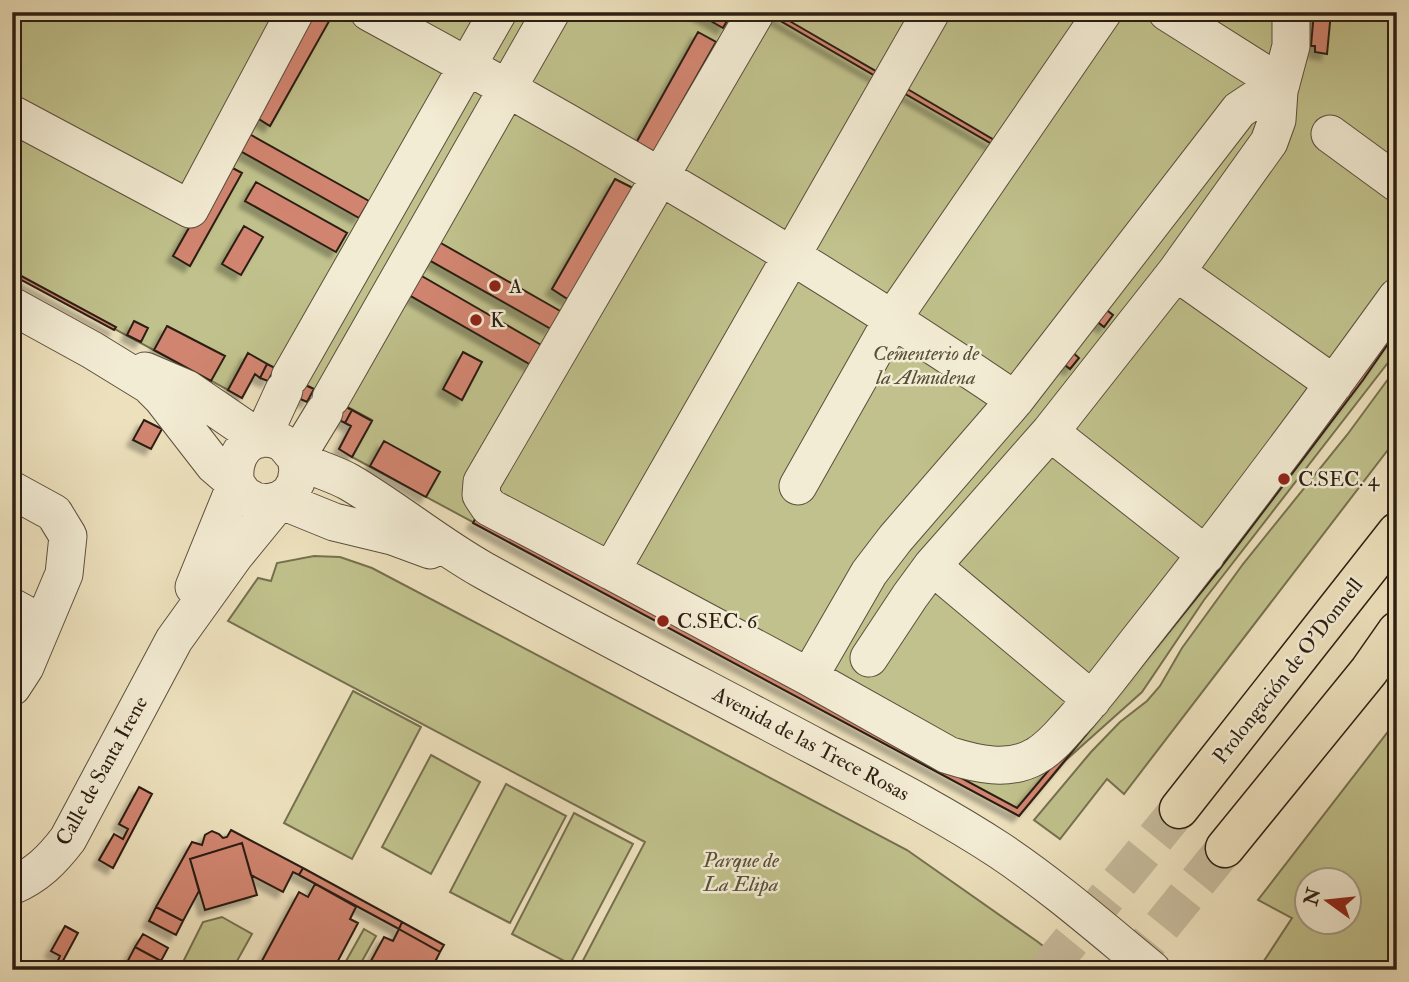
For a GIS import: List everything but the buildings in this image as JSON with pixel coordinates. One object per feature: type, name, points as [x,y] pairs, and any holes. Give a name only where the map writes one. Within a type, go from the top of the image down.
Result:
[{"type":"highway","name":"Prolongación de O'Donnell","points":[[1179,809],[1393,532]]},
{"type":"highway","points":[[1225,848],[1368,671],[1397,631]]},
{"type":"highway","points":[[1368,671],[1397,646]]},
{"type":"street","points":[[12,114],[190,209],[296,12]]},
{"type":"street","points":[[369,12],[467,65],[791,254],[1015,400]]},
{"type":"street","points":[[261,438],[287,383],[498,12]]},
{"type":"street","name":"Calle de Santa Irene","points":[[174,640],[235,555],[280,500],[290,493],[296,482],[296,458],[551,12]]},
{"type":"street","points":[[756,12],[482,482],[481,495],[489,507],[809,677],[948,755],[968,762],[1012,764],[1034,757],[1054,743],[1092,700],[1206,555],[1397,297]]},
{"type":"street","points":[[611,571],[931,12]]},
{"type":"street","points":[[798,486],[893,318],[1103,12]]},
{"type":"street","points":[[1167,12],[1280,88]]},
{"type":"street","points":[[869,658],[932,566],[1050,432],[1176,272],[1269,142],[1277,120],[1280,88],[1290,46],[1291,12]]},
{"type":"street","points":[[809,677],[869,573],[895,539],[1015,400],[1239,110],[1263,94],[1280,88]]},
{"type":"street","points":[[1329,134],[1397,183]]},
{"type":"street","points":[[1176,272],[1334,384]]},
{"type":"street","name":"Avenida de las Trece Rosas","points":[[12,306],[92,349],[156,391],[214,464],[235,478],[244,495],[255,502],[280,500],[334,522],[392,536],[480,569]]},
{"type":"street","name":"Avenida de las Trece Rosas","points":[[92,349],[187,389],[261,438],[278,441],[289,448],[296,458],[346,481],[480,569],[907,796],[999,850],[1054,889],[1152,970]]},
{"type":"street","points":[[1050,432],[1206,555]]},
{"type":"street","name":"Calle de Santa Irene","points":[[12,886],[49,863],[68,839],[174,640],[235,478],[235,461],[240,451],[249,443],[261,438]]},
{"type":"street","points":[[12,490],[54,513],[68,536],[64,574],[28,616],[25,667],[12,687]]},
{"type":"street","points":[[932,566],[1092,700]]},
{"type":"green space","name":"Cementerio de la Almudena","points":[[12,12],[1397,12],[1397,351],[1204,600],[1142,692],[1066,760],[1019,816],[352,457],[372,420],[248,354],[228,390],[12,274]]},
{"type":"green space","points":[[1397,367],[1397,438],[1124,794],[1107,779],[1060,839],[1034,820],[1091,752],[1160,686],[1182,648],[1243,564],[1347,435]]},
{"type":"green space","name":"Parque de La Elipa","points":[[314,556],[340,557],[372,568],[907,850],[1074,970],[578,970],[645,842],[228,621],[258,578],[271,581],[277,563]]},
{"type":"green space","points":[[353,691],[421,727],[352,859],[284,823]]},
{"type":"green space","points":[[1397,720],[1397,970],[1258,970],[1292,918],[1258,900]]},
{"type":"green space","points":[[431,755],[480,782],[431,874],[382,847]]},
{"type":"green space","points":[[506,784],[566,816],[510,923],[450,892]]},
{"type":"green space","points":[[574,813],[633,844],[570,964],[512,934]]},
{"type":"green space","points":[[222,917],[252,934],[232,970],[179,970],[203,922]]},
{"type":"green space","points":[[364,929],[376,936],[357,970],[341,970]]},
{"type":"tunnel","points":[[1047,970],[1179,809]]},
{"type":"tunnel","points":[[1126,970],[1225,848]]},
{"type":"place","name":"A","points":[[495,286]]},
{"type":"place","name":"K","points":[[476,320]]},
{"type":"place","name":"C.SEC. 4","points":[[1284,479]]},
{"type":"place","name":"C.SEC. 6","points":[[663,621]]}]
